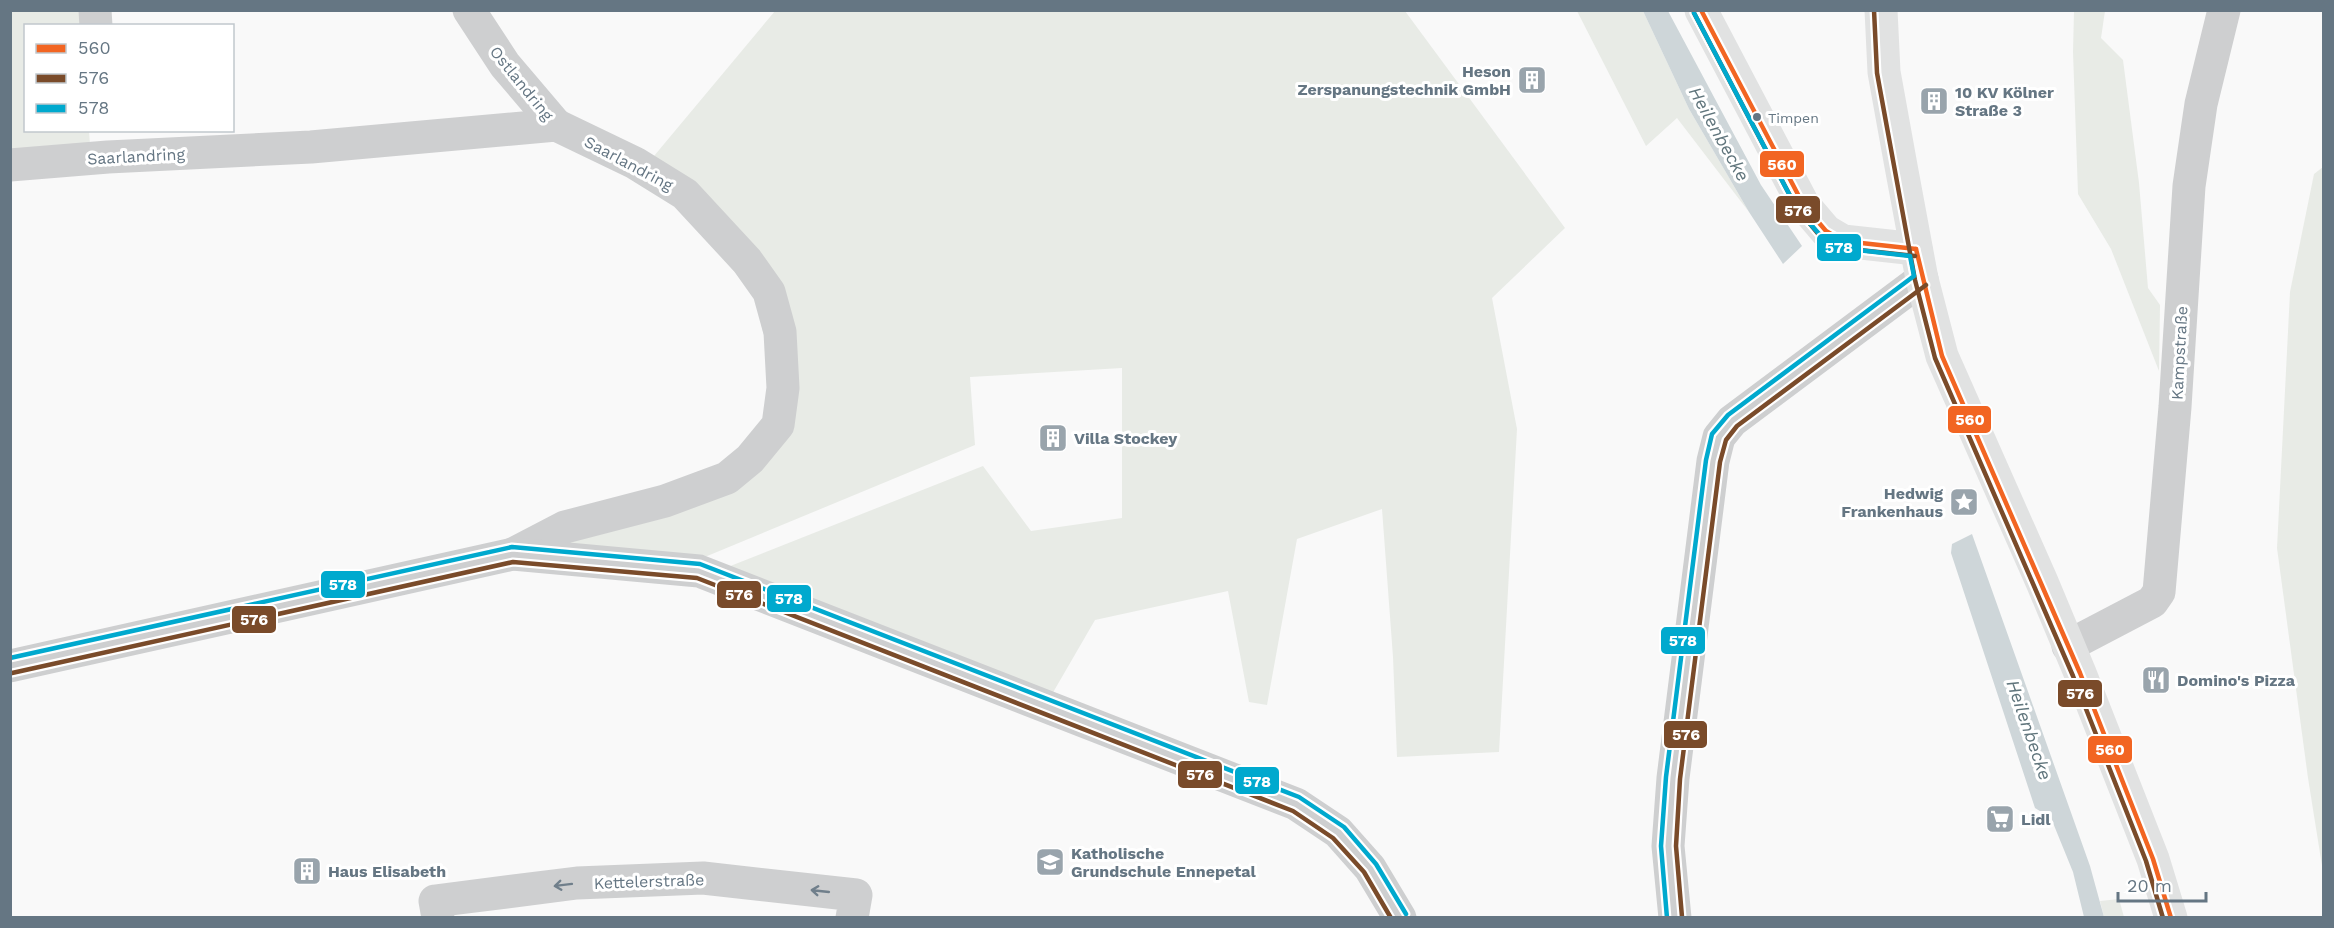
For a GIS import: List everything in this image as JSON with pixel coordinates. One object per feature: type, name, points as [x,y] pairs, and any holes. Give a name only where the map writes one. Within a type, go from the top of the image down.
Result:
[{"type":"main road","points":[[1701,10],[1803,204],[1826,231],[1843,241],[1919,264]]},
{"type":"main road","points":[[1881,10],[1884,72],[1919,264],[1942,356],[2042,582],[2153,859],[2171,918]]},
{"type":"street","name":"Ostlandring","points":[[469,10],[505,65],[556,125]]},
{"type":"street","name":"Kampstraße","points":[[2068,646],[2152,602],[2159,592],[2175,407],[2189,186],[2201,104],[2223,10]]},
{"type":"street","name":"Saarlandring","points":[[10,165],[107,144],[311,147],[556,125],[635,163],[685,194],[747,261],[769,292],[780,332],[783,388],[778,425],[750,459],[727,478],[664,501],[565,527],[513,554]]},
{"type":"street","points":[[1675,918],[1668,846],[1673,778],[1713,461],[1719,437],[1732,421],[1919,264]]},
{"type":"street","points":[[10,666],[513,554],[699,571],[1296,804],[1338,832],[1370,868],[1400,918]]},
{"type":"street","name":"Kettelerstraße","points":[[438,918],[435,902],[577,883],[703,878],[856,895],[852,918]]},
{"type":"shaded area","points":[[11,11],[80,11],[81,24],[24,24],[24,132],[89,132],[90,145],[11,152]]},
{"type":"shaded area","points":[[775,11],[1405,11],[1565,228],[1492,298],[1517,429],[1499,752],[1397,757],[1393,657],[1382,509],[1297,539],[1267,705],[1249,702],[1228,591],[1095,620],[1044,708],[705,576],[983,466],[1031,531],[1122,518],[1122,368],[970,377],[975,445],[671,571],[560,559],[552,524],[720,472],[769,426],[772,369],[754,294],[644,168]]},
{"type":"shaded area","points":[[1577,11],[1643,11],[1689,109],[1749,212],[1677,118],[1646,146]]},
{"type":"shaded area","points":[[2074,11],[2105,11],[2101,38],[2123,60],[2139,183],[2148,288],[2160,305],[2159,371],[2111,249],[2078,194],[2073,52]]},
{"type":"shaded area","points":[[2323,167],[2323,872],[2277,548],[2290,292],[2314,174]]},
{"type":"shaded area","points":[[2119,899],[2124,917],[2104,917],[2100,901]]},
{"type":"water","name":"Heilenbecke","points":[[1643,11],[1668,11],[1761,185],[1802,246],[1783,264],[1749,212],[1689,109]]},
{"type":"water","name":"Heilenbecke","points":[[1972,534],[2090,866],[2104,917],[2084,917],[2073,872],[2051,818],[2035,808],[1951,553],[1952,544]]},
{"type":"transit line","name":"560","points":[[1701,10],[1803,204],[1826,231],[1843,241],[1916,249]]},
{"type":"transit line","name":"576","points":[[1874,10],[1877,73],[1915,280],[1935,358],[2073,676],[2146,861],[2163,918]]},
{"type":"transit line","name":"576","points":[[1694,13],[1796,207],[1820,236],[1841,248],[1915,256]]},
{"type":"transit line","name":"578","points":[[1667,918],[1661,846],[1666,777],[1706,460],[1712,434],[1728,415],[1914,276],[1910,256],[1840,248],[1821,236],[1797,209],[1694,13]]},
{"type":"transit line","name":"560","points":[[1916,249],[1942,356],[2080,673],[2153,859],[2171,918]]},
{"type":"transit line","name":"576","points":[[1682,917],[1676,846],[1680,779],[1720,462],[1726,440],[1737,426],[1926,285]]},
{"type":"transit line","name":"578","points":[[10,658],[512,547],[700,564],[1299,797],[1344,827],[1376,864],[1406,914]]},
{"type":"transit line","name":"576","points":[[12,673],[513,562],[697,578],[1293,811],[1333,838],[1364,872],[1391,918]]},
{"type":"place","name":"Heson Zerspanungstechnik GmbH","points":[[1532,80]]},
{"type":"place","name":"10 KV Kölner Straße 3","points":[[1934,101]]},
{"type":"place","name":"Timpen","points":[[1757,117]]},
{"type":"place","name":"Villa Stockey","points":[[1053,438]]},
{"type":"place","name":"Hedwig Frankenhaus","points":[[1964,502]]},
{"type":"place","name":"Domino's Pizza","points":[[2156,680]]},
{"type":"place","name":"Lidl","points":[[2000,819]]},
{"type":"place","name":"Katholische Grundschule Ennepetal","points":[[1050,862]]},
{"type":"place","name":"Haus Elisabeth","points":[[307,871]]}]
